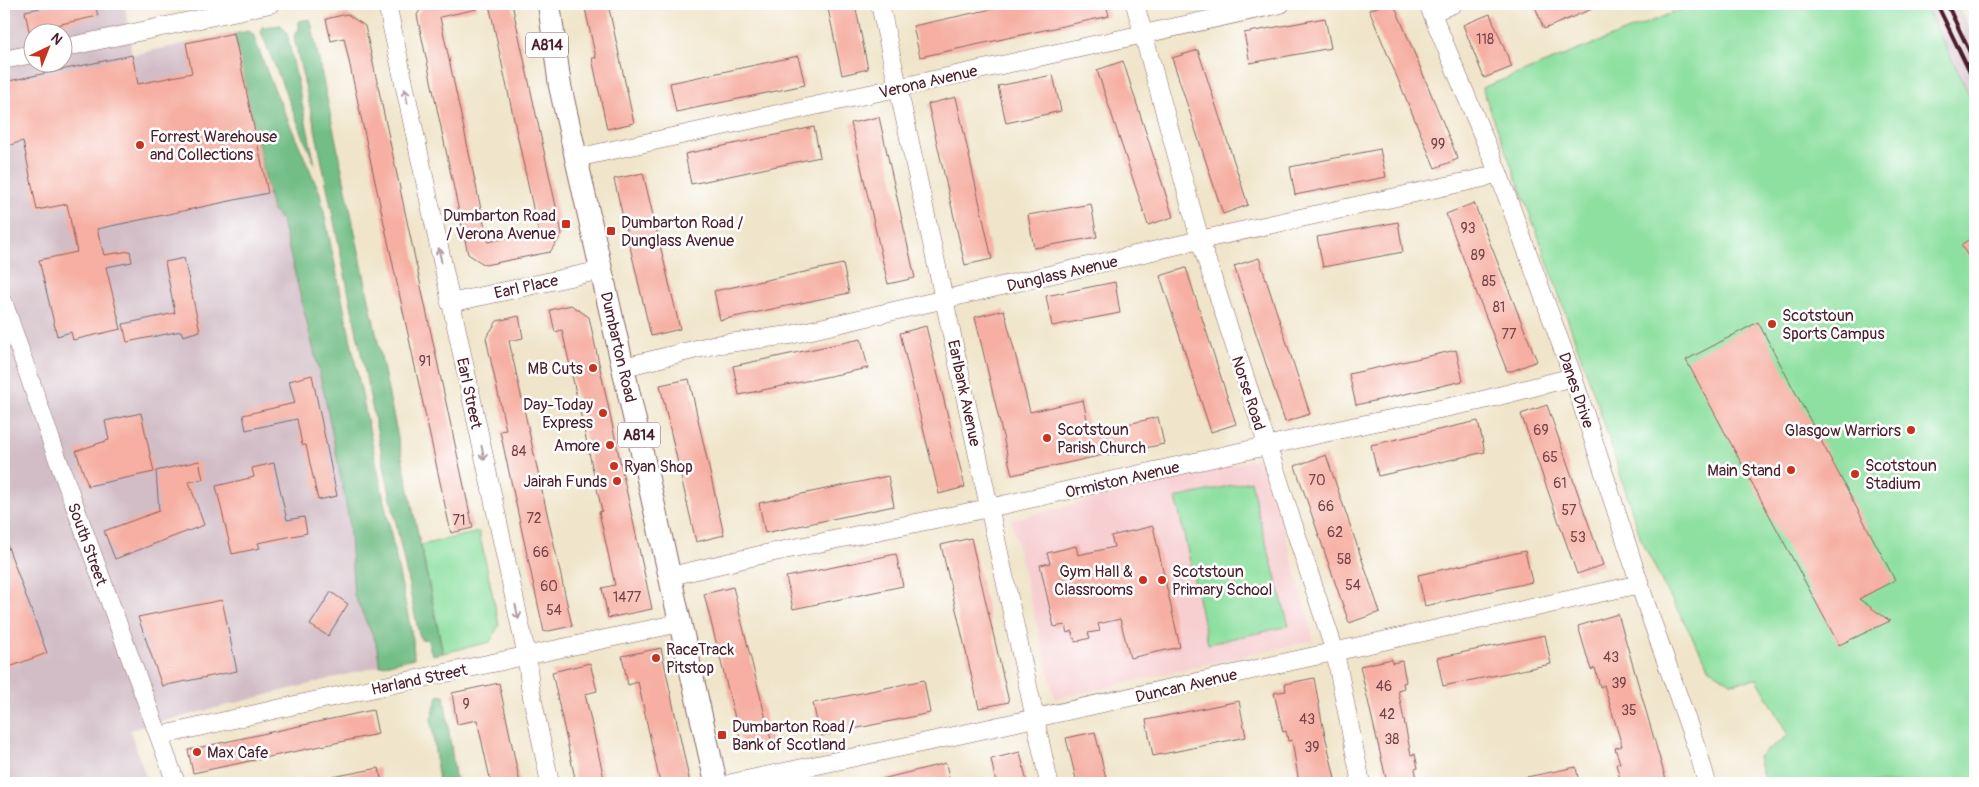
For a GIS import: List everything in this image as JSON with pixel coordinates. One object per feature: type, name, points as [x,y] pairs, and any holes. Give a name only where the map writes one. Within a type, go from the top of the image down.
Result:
[{"type":"main road","name":"Dumbarton Road","points":[[535,4],[560,86],[716,783]]},
{"type":"main road","name":"Dumbarton Road","points":[[549,4],[560,86]]},
{"type":"street","points":[[72,46],[270,4]]},
{"type":"street","name":"Earl Street","points":[[387,4],[527,657],[530,687],[550,783]]},
{"type":"street","name":"Earlbank Avenue","points":[[880,4],[1049,783]]},
{"type":"street","name":"Norse Road","points":[[1135,4],[1200,240],[1335,652],[1361,783]]},
{"type":"street","name":"Verona Avenue","points":[[576,158],[1281,4]]},
{"type":"street","points":[[1430,8],[1453,4]]},
{"type":"street","name":"Danes Drive","points":[[1430,8],[1498,172],[1573,377],[1640,584],[1700,755],[1707,783]]},
{"type":"street","points":[[4,60],[22,56]]},
{"type":"street","name":"Dunglass Avenue","points":[[624,367],[713,345],[790,336],[1200,240],[1483,178],[1498,172]]},
{"type":"street","name":"Earl Place","points":[[450,303],[602,270]]},
{"type":"street","name":"South Street","points":[[4,304],[57,458],[176,783]]},
{"type":"street","name":"Ormiston Avenue","points":[[670,576],[760,555],[989,508],[1356,426],[1479,401],[1573,377]]},
{"type":"street","name":"Duncan Avenue","points":[[732,783],[1640,584]]},
{"type":"street","name":"Harland Street","points":[[159,736],[680,623]]},
{"type":"shaded area","points":[[4,4],[125,4],[132,55],[233,33],[272,210],[282,220],[324,392],[349,520],[354,595],[376,643],[380,666],[130,730],[148,783],[4,783]]},
{"type":"shaded area","points":[[1924,4],[1958,4],[1975,40],[1975,106]]},
{"type":"shaded area","name":"Scotstoun Primary School","points":[[1264,457],[1314,640],[1055,699],[1011,520]]},
{"type":"green space","name":"Scotstoun Sports Campus","points":[[1695,4],[1924,4],[1975,106],[1975,783],[1765,783],[1758,757],[1789,735],[1757,679],[1731,683],[1710,669],[1662,582],[1641,539],[1599,408],[1540,241],[1482,88]]},
{"type":"green space","points":[[310,19],[443,653],[432,655],[427,639],[421,640],[418,630],[314,124],[294,38],[295,33],[299,30],[299,21]]},
{"type":"green space","points":[[281,25],[287,33],[315,165],[261,32],[262,27]]},
{"type":"green space","points":[[249,31],[253,34],[269,77],[320,193],[413,640],[414,658],[380,666],[376,643],[354,595],[349,520],[324,392],[282,221],[272,210],[234,34]]},
{"type":"green space","points":[[1251,481],[1289,626],[1208,644],[1176,498]]},
{"type":"green space","points":[[479,532],[499,625],[490,642],[443,653],[421,545]]},
{"type":"green space","points":[[444,695],[456,783],[439,783],[431,719],[438,696]]},
{"type":"building","points":[[60,4],[95,4],[98,16],[70,22],[27,22],[25,11]]},
{"type":"building","points":[[424,4],[476,4],[477,9],[440,17],[488,242],[538,231],[489,4],[512,4],[562,234],[550,252],[485,265],[468,254],[417,15]]},
{"type":"building","points":[[584,4],[608,4],[634,123],[607,129],[592,58],[596,58]]},
{"type":"building","points":[[827,4],[855,4],[868,69],[842,75]]},
{"type":"building","points":[[1015,4],[1106,4],[1109,16],[920,57],[913,26]]},
{"type":"building","points":[[1385,4],[1394,4],[1458,159],[1435,168],[1369,10]]},
{"type":"building","points":[[1534,4],[1604,4],[1544,29]]},
{"type":"building","points":[[347,14],[365,26],[473,528],[451,533],[344,38],[331,41],[326,19]]},
{"type":"building","points":[[1490,14],[1512,67],[1484,78],[1463,25]]},
{"type":"building","points":[[1325,18],[1331,48],[1250,63],[1244,33]]},
{"type":"building","name":"Forrest Warehouse and Collections","points":[[234,33],[268,193],[97,229],[104,255],[130,251],[132,262],[106,267],[121,329],[73,340],[71,332],[57,336],[39,260],[77,252],[67,204],[37,210],[23,141],[4,147],[4,82],[51,72],[72,72],[72,68],[132,55],[138,84],[192,73],[186,43]]},
{"type":"building","points":[[1198,50],[1248,205],[1223,214],[1172,58]]},
{"type":"building","points":[[798,56],[805,85],[676,112],[670,83]]},
{"type":"building","points":[[1123,61],[1173,217],[1148,225],[1097,70]]},
{"type":"building","points":[[1053,75],[1061,111],[1006,123],[998,86]]},
{"type":"building","points":[[956,97],[992,259],[965,265],[928,104]]},
{"type":"building","points":[[879,117],[915,278],[888,284],[851,123]]},
{"type":"building","points":[[814,127],[820,157],[691,184],[685,154]]},
{"type":"building","points":[[1380,149],[1386,177],[1295,195],[1290,167]]},
{"type":"building","points":[[643,173],[680,329],[651,336],[614,179]]},
{"type":"building","points":[[1474,203],[1537,361],[1512,371],[1507,371],[1446,214]]},
{"type":"building","points":[[1091,204],[1097,237],[1034,248],[1028,215]]},
{"type":"building","points":[[1398,222],[1403,252],[1323,267],[1317,237]]},
{"type":"building","points":[[1975,235],[1975,267],[1961,245]]},
{"type":"building","points":[[184,258],[200,331],[183,336],[181,331],[127,342],[123,324],[175,313],[165,262]]},
{"type":"building","points":[[1259,258],[1310,414],[1285,422],[1234,266]]},
{"type":"building","points":[[843,264],[849,293],[720,320],[714,291]]},
{"type":"building","points":[[1186,268],[1236,424],[1211,432],[1160,276]]},
{"type":"building","points":[[1115,282],[1120,313],[1052,326],[1046,296]]},
{"type":"building","points":[[571,305],[589,317],[652,609],[608,618],[602,588],[615,585],[599,512],[602,511],[562,330],[555,332],[550,310]]},
{"type":"building","points":[[1004,310],[1030,412],[1083,400],[1090,433],[1158,417],[1164,444],[1012,475],[975,317]]},
{"type":"building","points":[[519,316],[523,338],[509,341],[572,626],[544,632],[500,431],[506,430],[486,338],[497,321]]},
{"type":"building","name":"Main Stand","points":[[1758,322],[1895,580],[1859,599],[1890,621],[1839,645],[1686,360]]},
{"type":"building","points":[[926,326],[965,487],[939,494],[900,333]]},
{"type":"building","points":[[861,339],[868,368],[739,395],[733,366]]},
{"type":"building","points":[[1456,350],[1463,381],[1356,405],[1349,374]]},
{"type":"building","points":[[312,375],[337,496],[318,500],[306,445],[302,445],[297,419],[246,430],[243,415],[295,403],[289,381]]},
{"type":"building","points":[[689,379],[724,535],[696,542],[660,385]]},
{"type":"building","points":[[1547,405],[1603,565],[1577,574],[1521,414]]},
{"type":"building","points":[[141,413],[154,472],[88,486],[76,451],[109,440],[105,421]]},
{"type":"building","points":[[1478,421],[1485,452],[1378,476],[1371,445]]},
{"type":"building","points":[[1326,455],[1380,612],[1349,623],[1295,466]]},
{"type":"building","points":[[199,461],[203,479],[189,482],[204,525],[115,559],[104,531],[159,511],[156,471]]},
{"type":"building","points":[[274,463],[287,520],[304,517],[307,533],[258,543],[260,548],[232,554],[216,486],[254,477],[252,468]]},
{"type":"building","points":[[888,476],[894,506],[765,533],[759,503]]},
{"type":"building","points":[[1153,526],[1180,647],[1130,658],[1120,619],[1098,624],[1100,631],[1088,633],[1090,638],[1075,642],[1072,631],[1067,633],[1065,625],[1054,627],[1040,565],[1050,563],[1047,553],[1076,546],[1078,555],[1114,547],[1111,536]]},
{"type":"building","points":[[971,538],[1009,702],[979,708],[941,545]]},
{"type":"building","points":[[4,539],[47,653],[4,669]]},
{"type":"building","points":[[1525,551],[1532,582],[1425,606],[1418,575]]},
{"type":"building","points":[[896,554],[903,586],[793,609],[786,577]]},
{"type":"building","points":[[733,587],[772,743],[743,750],[704,594]]},
{"type":"building","points":[[331,592],[348,604],[328,636],[310,625]]},
{"type":"building","points":[[222,600],[237,671],[162,686],[138,617]]},
{"type":"building","points":[[1618,614],[1666,780],[1655,783],[1621,783],[1616,764],[1620,763],[1615,748],[1622,746],[1604,685],[1600,687],[1595,668],[1591,670],[1578,626]]},
{"type":"building","points":[[1545,635],[1551,664],[1443,686],[1437,658]]},
{"type":"building","points":[[661,648],[690,783],[660,783],[638,682],[628,685],[622,656]]},
{"type":"building","points":[[1392,659],[1392,663],[1402,661],[1406,682],[1403,683],[1404,688],[1398,690],[1411,755],[1415,754],[1418,768],[1415,769],[1418,783],[1387,783],[1360,666]]},
{"type":"building","points":[[590,663],[597,691],[585,694],[605,783],[576,783],[552,672]]},
{"type":"building","points":[[1314,678],[1336,783],[1299,783],[1292,740],[1288,741],[1286,731],[1283,732],[1274,693],[1286,691],[1285,684]]},
{"type":"building","points":[[924,680],[930,713],[820,736],[813,703]]},
{"type":"building","points":[[499,683],[520,783],[491,783],[477,720],[457,724],[452,693]]},
{"type":"building","points":[[1239,701],[1246,737],[1153,756],[1146,720]]},
{"type":"building","points":[[373,710],[378,734],[193,773],[188,750]]},
{"type":"building","points":[[1095,732],[1107,783],[1077,783],[1066,738]]},
{"type":"building","points":[[1020,752],[1027,783],[996,783],[991,759]]},
{"type":"building","points":[[946,763],[950,783],[882,783],[882,779]]},
{"type":"building","points":[[1576,767],[1579,783],[1523,783],[1522,778]]},
{"type":"building","points":[[379,768],[382,783],[333,783],[332,777]]},
{"type":"railway","points":[[1937,4],[1975,83]]},
{"type":"railway","points":[[1947,4],[1975,63]]},
{"type":"place","name":"Forrest Warehouse and Collections","points":[[140,145]]},
{"type":"place","name":"Dumbarton Road / Verona Avenue","points":[[566,224]]},
{"type":"place","name":"Dumbarton Road / Dunglass Avenue","points":[[611,231]]},
{"type":"place","name":"Scotstoun Sports Campus","points":[[1772,324]]},
{"type":"place","name":"MB Cuts","points":[[593,368]]},
{"type":"place","name":"Day-Today Express","points":[[603,413]]},
{"type":"place","name":"Glasgow Warriors","points":[[1911,430]]},
{"type":"place","name":"Scotstoun Parish Church","points":[[1047,438]]},
{"type":"place","name":"Amore","points":[[610,445]]},
{"type":"place","name":"Ryan Shop","points":[[614,466]]},
{"type":"place","name":"Main Stand","points":[[1791,470]]},
{"type":"place","name":"Scotstoun Stadium","points":[[1855,474]]},
{"type":"place","name":"Jairah Funds","points":[[617,481]]},
{"type":"place","name":"Gym Hall & Classrooms","points":[[1143,580]]},
{"type":"place","name":"Scotstoun Primary School","points":[[1162,580]]},
{"type":"place","name":"RaceTrack Pitstop","points":[[656,658]]},
{"type":"place","name":"Dumbarton Road / Bank of Scotland","points":[[722,735]]},
{"type":"place","name":"Max Cafe","points":[[197,752]]}]
